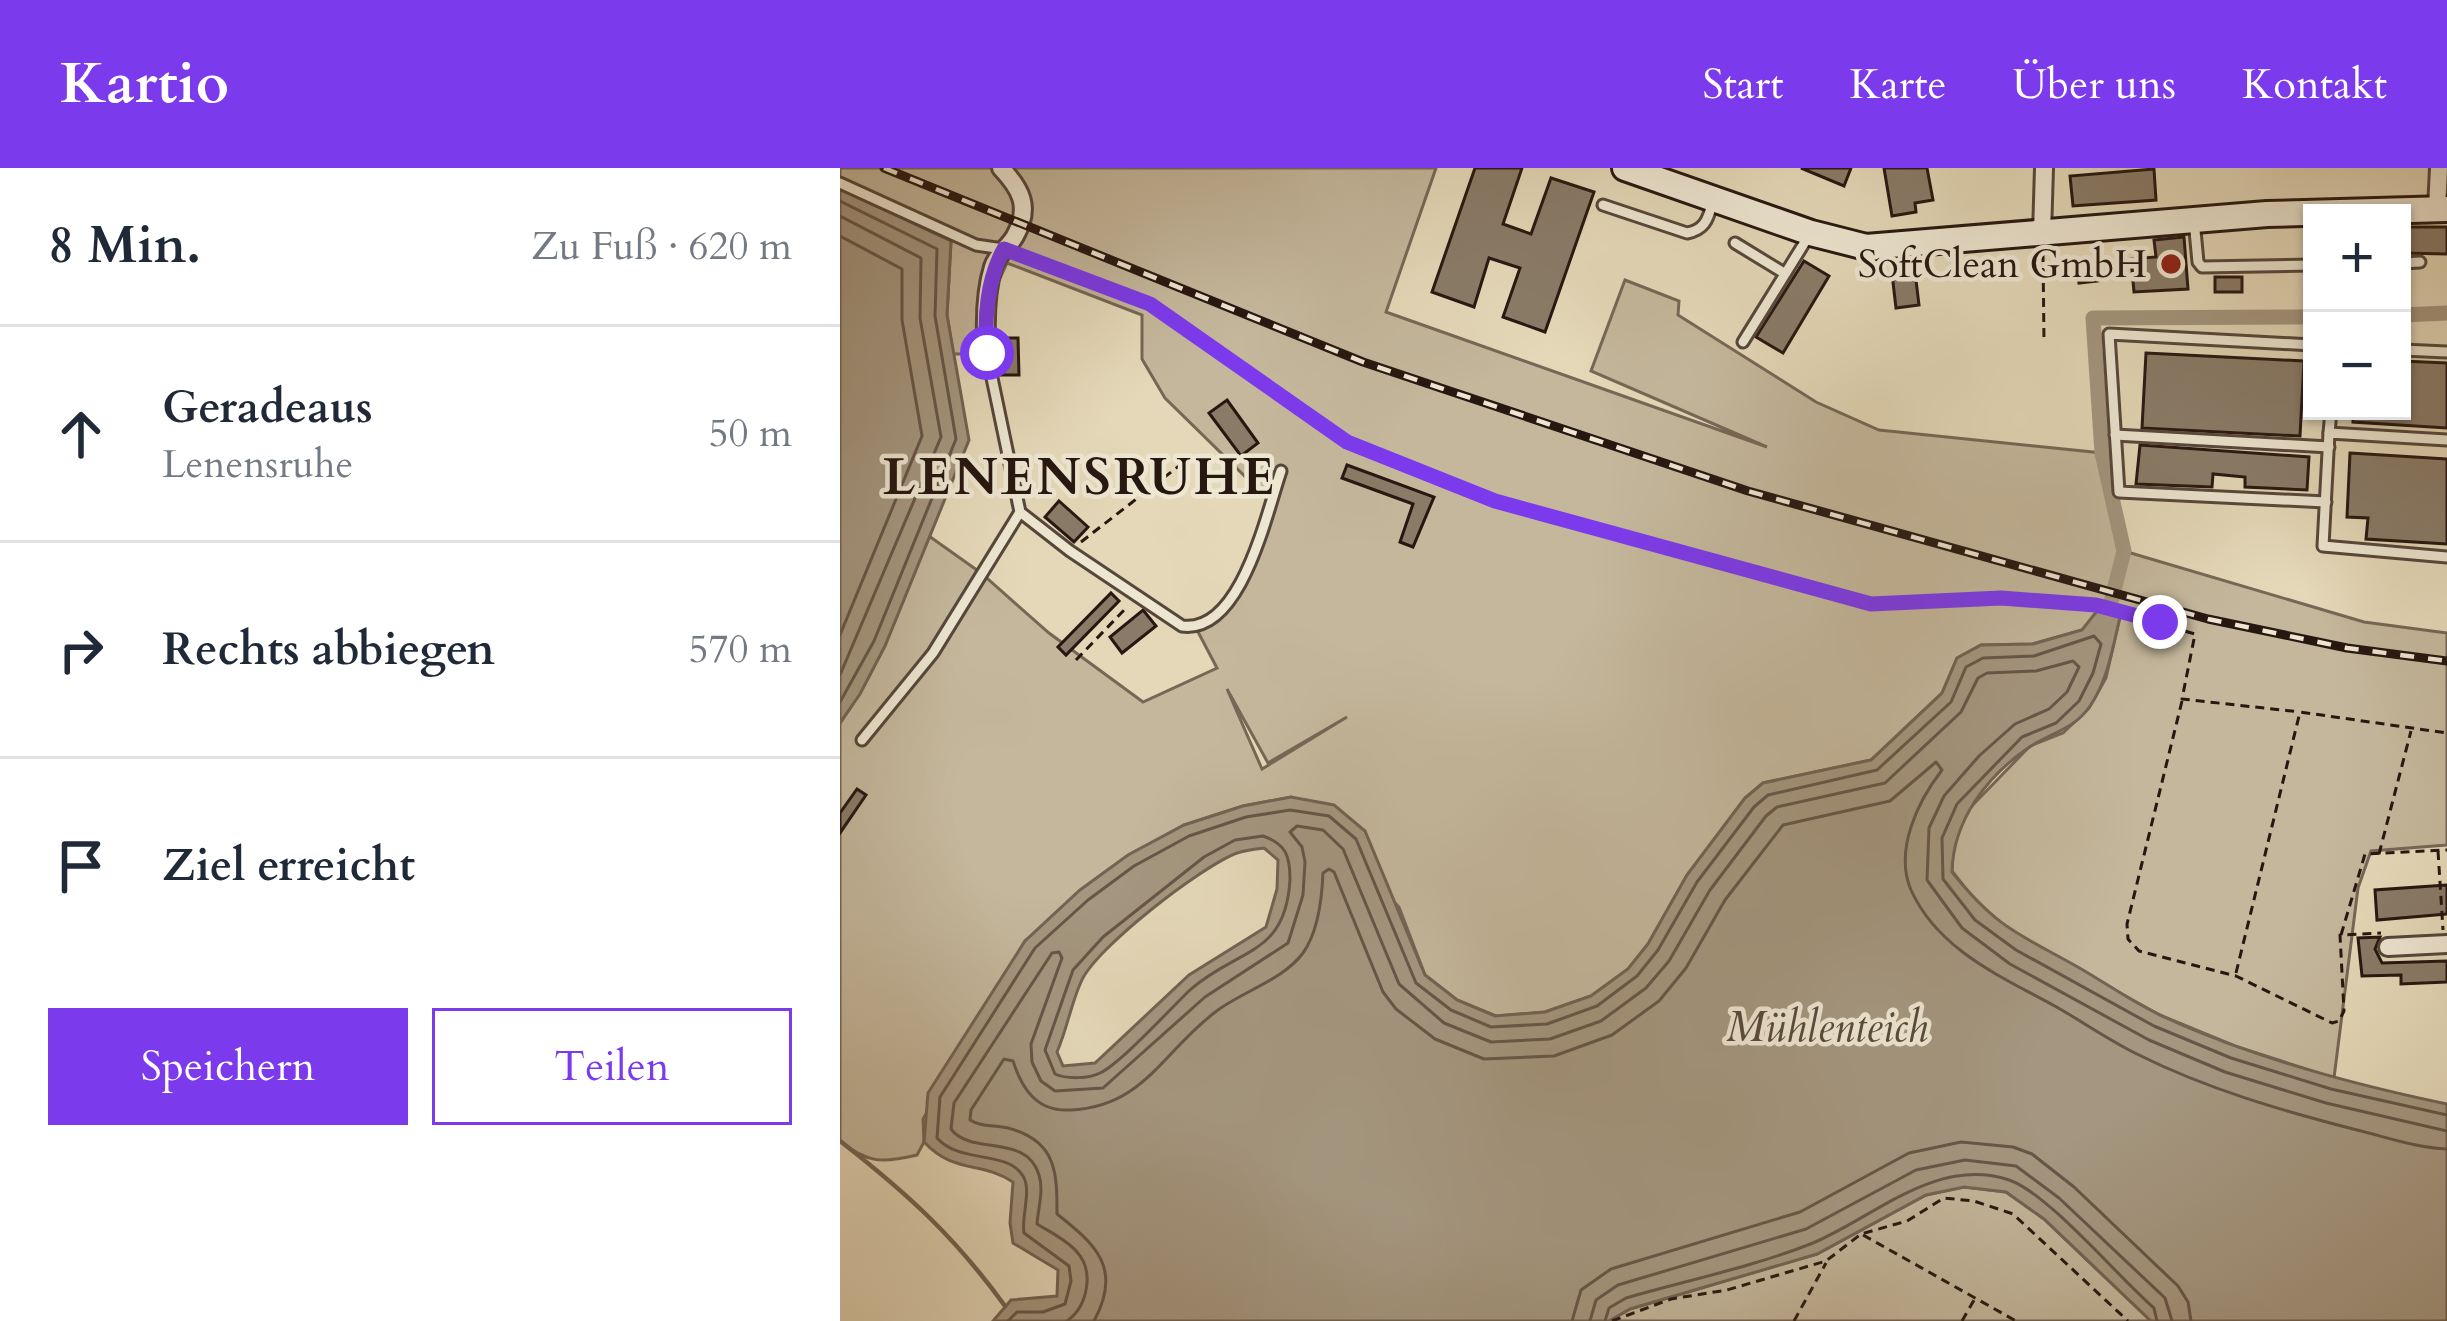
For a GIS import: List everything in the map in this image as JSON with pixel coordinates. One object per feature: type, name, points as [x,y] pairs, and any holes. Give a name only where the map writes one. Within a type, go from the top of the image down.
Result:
[{"type":"street","points":[[987,353],[985,333],[994,267],[1014,238],[1024,200],[1000,168]]},
{"type":"street","points":[[1625,168],[1866,248],[2194,220],[2442,209],[2439,168]]},
{"type":"street","points":[[2042,234],[2044,168]]},
{"type":"street","points":[[2388,947],[2446,944]]},
{"type":"lane","points":[[840,182],[976,245],[1004,249]]},
{"type":"lane","points":[[1603,205],[1687,233],[1699,231],[1708,220],[1714,199]]},
{"type":"lane","points":[[2194,220],[2202,267],[2303,265]]},
{"type":"lane","points":[[1743,342],[1811,233]]},
{"type":"lane","points":[[1736,243],[1784,273]]},
{"type":"lane","points":[[2411,262],[2420,262]]},
{"type":"lane","points":[[2303,345],[2109,334],[2119,492],[2326,502]]},
{"type":"lane","points":[[2411,350],[2447,352]]},
{"type":"lane","points":[[987,353],[1020,512],[1182,626],[1196,628],[1220,615],[1238,590],[1282,471]]},
{"type":"lane","points":[[2331,420],[2324,546],[2447,557]]},
{"type":"lane","points":[[2330,433],[2447,440]]},
{"type":"lane","points":[[2115,435],[2329,447]]},
{"type":"lane","points":[[862,740],[933,653],[1020,512]]},
{"type":"path","points":[[2042,234],[2044,341]]},
{"type":"path","points":[[1004,249],[1150,304],[1347,442],[1495,501],[1871,604],[2001,598],[2096,605],[2195,634],[2127,924],[2128,939],[2139,950],[2236,976],[2338,1022],[2344,1011],[2340,935],[2365,854],[2447,850]]},
{"type":"path","points":[[1070,551],[1184,462]]},
{"type":"path","points":[[1076,660],[1137,596]]},
{"type":"path","points":[[2182,700],[2447,734]]},
{"type":"path","points":[[2236,976],[2300,712]]},
{"type":"path","points":[[2379,854],[2411,729]]},
{"type":"path","points":[[2438,851],[2446,944]]},
{"type":"path","points":[[2340,935],[2387,933],[2388,947]]},
{"type":"path","points":[[1612,1321],[1670,1299],[1727,1290],[1826,1261],[1861,1234],[1907,1221],[1944,1198],[1974,1201],[2013,1214],[2128,1321]]},
{"type":"path","points":[[1861,1234],[2015,1321]]},
{"type":"path","points":[[1794,1321],[1826,1261]]},
{"type":"path","points":[[1962,1321],[1975,1298]]},
{"type":"shaded area","points":[[840,168],[1436,168],[1386,312],[1767,447],[1591,371],[1625,280],[1679,301],[1678,315],[1816,402],[1879,430],[2102,453],[2124,551],[2364,622],[2447,633],[2447,845],[2371,851],[2358,888],[2334,1078],[2235,1046],[2160,1015],[2023,940],[1984,912],[1952,871],[1953,840],[1967,811],[2030,746],[2063,733],[2089,708],[2106,678],[2120,617],[2098,612],[2082,630],[2032,644],[1981,645],[1957,658],[1942,693],[1871,760],[1763,783],[1745,798],[1687,875],[1648,944],[1628,969],[1591,996],[1545,1012],[1496,1016],[1457,1000],[1425,975],[1399,907],[1291,797],[1184,825],[1025,941],[923,1119],[924,1142],[917,1155],[885,1160],[859,1154],[840,1141],[840,723],[879,656],[929,536],[1143,702],[1217,668],[1196,628],[1238,590],[1270,501],[1165,398],[1142,359],[1142,315],[1007,263],[996,287],[987,354],[953,354],[947,315],[951,241],[840,189]],"holes":[[[1227,689],[1268,763],[1347,717],[1262,769]]]},
{"type":"shaded area","points":[[1964,1187],[2006,1192],[2044,1219],[2151,1321],[1609,1321],[1630,1309],[1817,1254],[1926,1195]]},
{"type":"water","points":[[840,189],[951,241],[947,315],[969,440],[885,646],[840,723]]},
{"type":"water","name":"Mühlenteich","points":[[2097,611],[2120,617],[2096,696],[2077,721],[2028,748],[1986,787],[1958,835],[1952,872],[2012,930],[2164,1017],[2303,1068],[2447,1104],[2447,1321],[2151,1321],[2044,1219],[2006,1192],[1964,1187],[1926,1195],[1817,1254],[1630,1309],[1609,1321],[993,1321],[1011,1300],[1057,1296],[1058,1270],[1013,1243],[1013,1182],[946,1159],[924,1142],[928,1093],[1025,941],[1080,890],[1128,855],[1184,825],[1243,806],[1291,797],[1334,805],[1365,831],[1425,975],[1457,1000],[1495,1016],[1545,1012],[1591,996],[1628,969],[1648,944],[1687,875],[1745,798],[1763,783],[1871,760],[1942,693],[1957,658],[1981,645],[2033,644],[2082,630]],"holes":[[[1264,848],[1278,860],[1277,889],[1266,927],[1189,975],[1095,1063],[1063,1066],[1057,1052],[1078,990],[1106,950],[1151,910],[1221,861]]]},
{"type":"building","points":[[1475,168],[1522,168],[1503,224],[1531,234],[1551,178],[1594,192],[1545,332],[1503,317],[1520,268],[1489,258],[1474,307],[1432,292]]},
{"type":"building","points":[[1801,168],[1851,168],[1844,186]]},
{"type":"building","points":[[1884,168],[1927,168],[1933,200],[1915,203],[1916,212],[1892,216]]},
{"type":"building","points":[[2154,169],[2156,200],[2073,206],[2070,176]]},
{"type":"building","points":[[2411,227],[2447,227],[2447,254],[2411,253]]},
{"type":"building","name":"SoftClean GmbH","points":[[2184,237],[2188,289],[2134,292],[2131,259],[2156,257],[2154,240]]},
{"type":"building","points":[[1804,261],[1829,276],[1783,353],[1756,337]]},
{"type":"building","points":[[2097,266],[2098,281],[2079,283],[2077,267]]},
{"type":"building","points":[[1915,272],[1919,305],[1896,308],[1892,274]]},
{"type":"building","points":[[2215,277],[2242,277],[2242,292],[2215,292]]},
{"type":"building","points":[[1001,338],[1018,338],[1019,375],[1001,375]]},
{"type":"building","points":[[2146,353],[2303,361],[2300,436],[2142,428]]},
{"type":"building","points":[[2411,361],[2447,363],[2447,428],[2353,422],[2411,420]]},
{"type":"building","points":[[1227,400],[1258,443],[1241,456],[1209,413]]},
{"type":"building","points":[[2140,445],[2309,457],[2307,490],[2245,487],[2245,477],[2213,474],[2212,487],[2136,484]]},
{"type":"building","points":[[2350,453],[2447,459],[2447,544],[2366,539],[2368,518],[2347,517]]},
{"type":"building","points":[[1347,465],[1434,497],[1413,547],[1400,542],[1413,504],[1342,478]]},
{"type":"building","points":[[1059,501],[1088,527],[1074,542],[1045,517]]},
{"type":"building","points":[[1111,593],[1119,601],[1066,655],[1058,647]]},
{"type":"building","points":[[1143,610],[1156,626],[1122,653],[1110,637]]},
{"type":"building","points":[[857,789],[866,795],[840,833],[840,813]]},
{"type":"building","points":[[2447,885],[2447,914],[2377,920],[2375,890]]},
{"type":"building","points":[[2380,937],[2375,949],[2382,963],[2447,961],[2447,982],[2401,984],[2401,975],[2362,976],[2358,938]]},
{"type":"waterway","points":[[2411,315],[2447,313]]},
{"type":"waterway","points":[[2108,614],[2124,551],[2102,453],[2093,318],[2303,317]]},
{"type":"waterway","points":[[840,1141],[929,1218],[1005,1306]]},
{"type":"railway","points":[[884,168],[1363,362],[1748,491],[2208,619],[2347,648],[2447,661]]},
{"type":"place","name":"SoftClean GmbH","points":[[2171,264]]},
{"type":"district","name":"LENENSRUHE","points":[[1080,478]]},
{"type":"route","points":[[987,353],[985,333],[994,267],[1004,249],[1150,304],[1347,442],[1495,501],[1871,604],[2001,598],[2096,605],[2160,622]]}]
